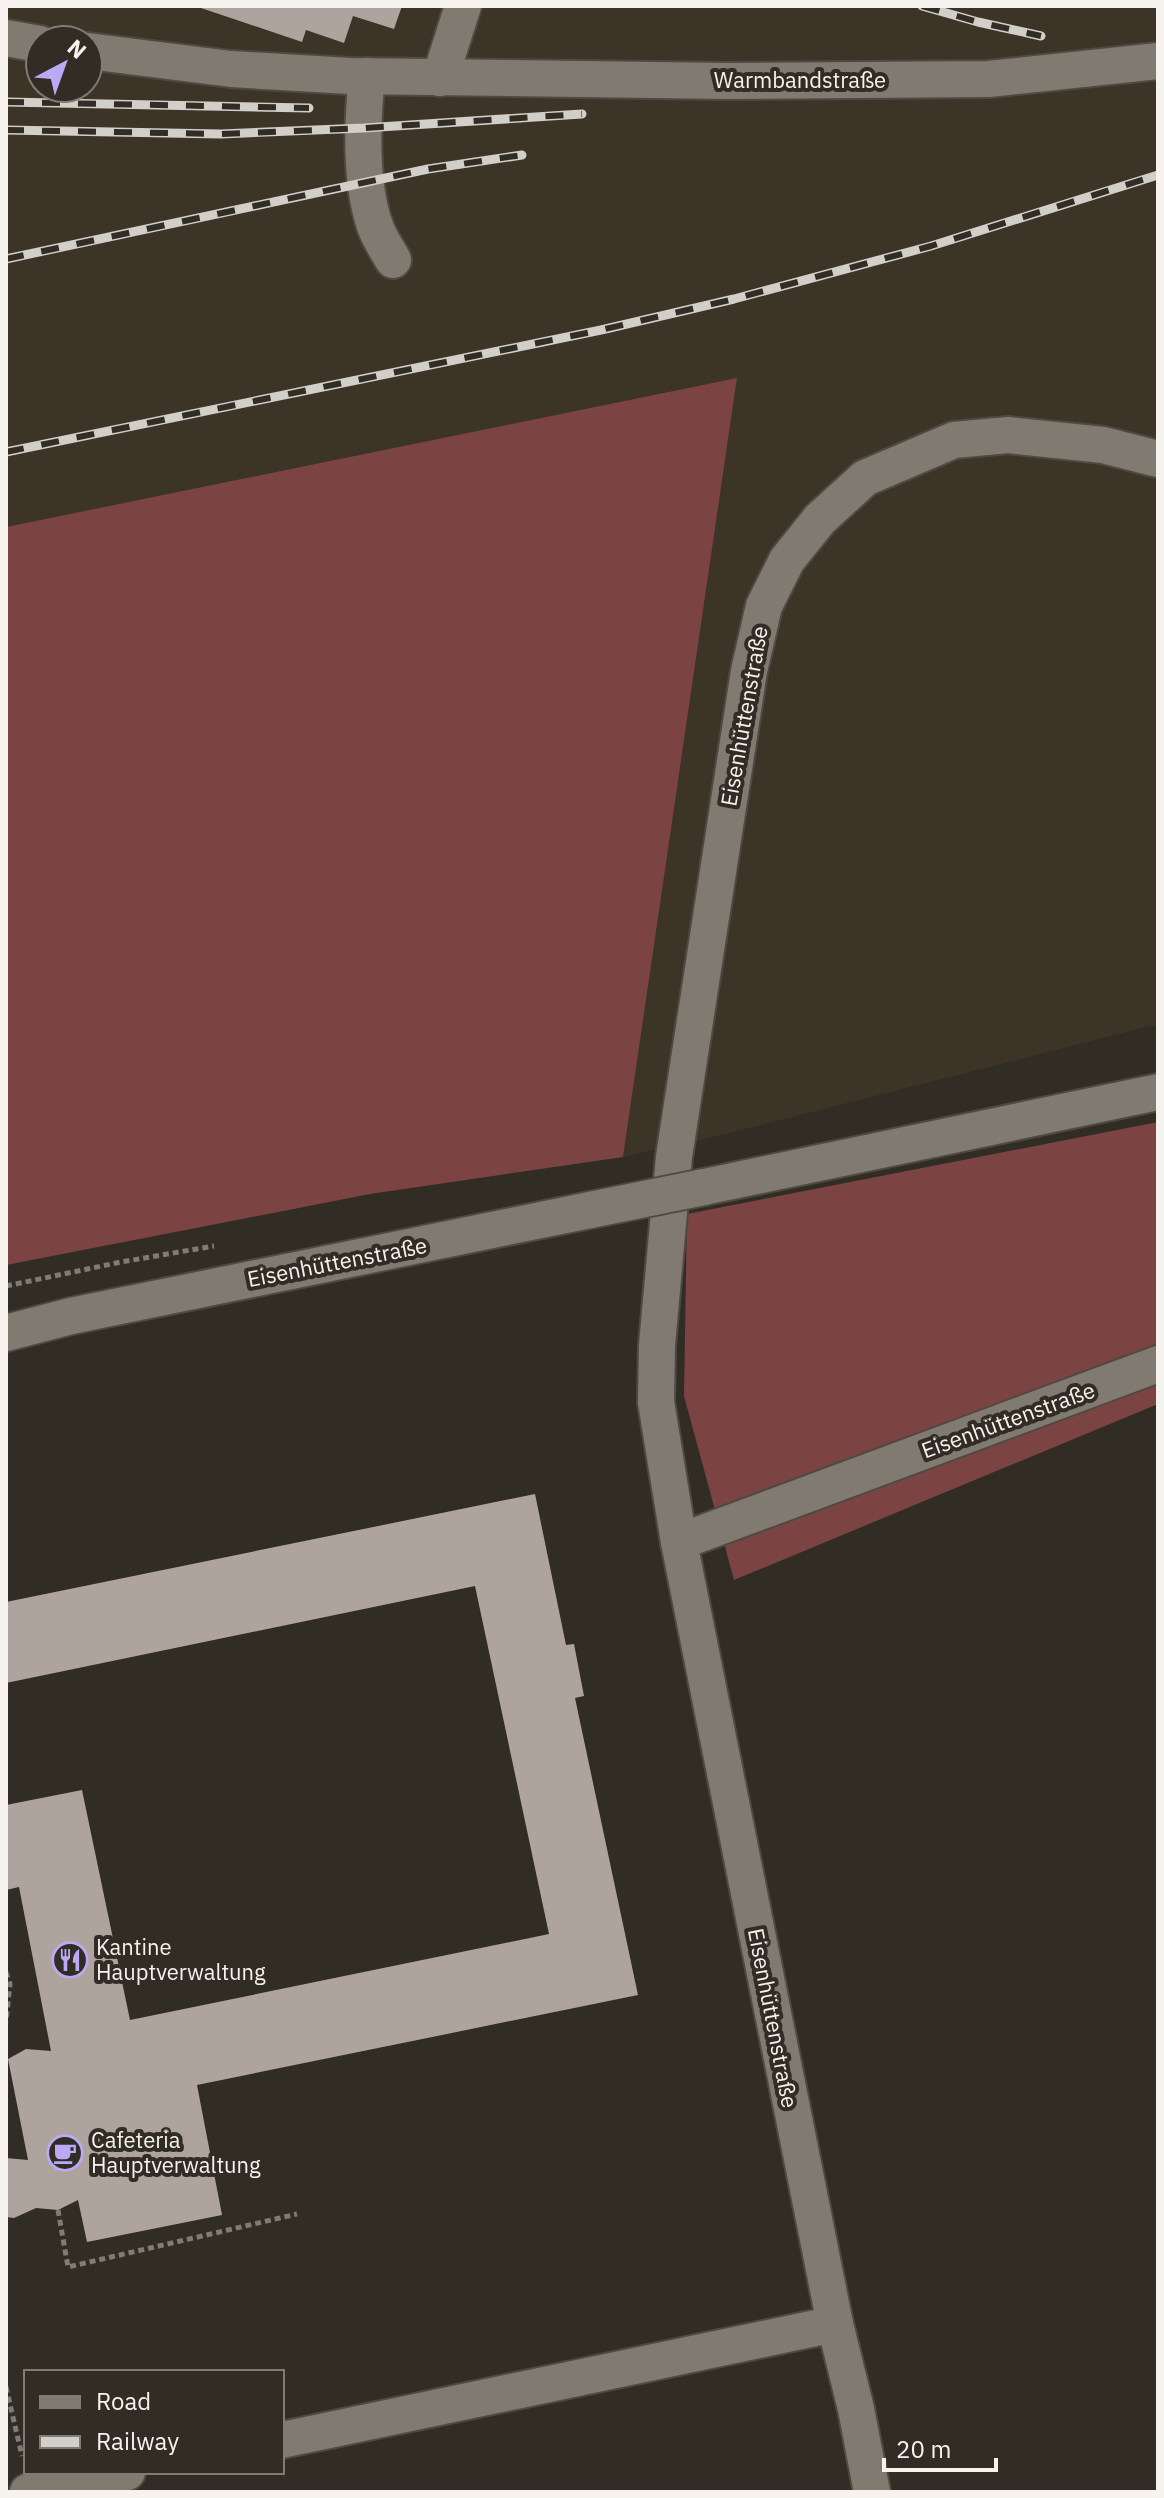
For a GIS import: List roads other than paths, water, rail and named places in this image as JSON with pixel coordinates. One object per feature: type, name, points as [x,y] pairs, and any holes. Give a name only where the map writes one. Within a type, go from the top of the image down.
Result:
[{"type":"street","points":[[440,78],[463,6]]},
{"type":"street","name":"Warmbandstraße","points":[[104,53],[231,69],[367,76],[728,81],[989,79],[1158,61]]},
{"type":"street","points":[[367,76],[363,110],[367,182],[376,228],[393,260]]},
{"type":"street","name":"Eisenhüttenstraße","points":[[872,2492],[835,2324],[679,1542],[656,1402],[666,1226],[683,1093],[749,671],[764,606],[787,560],[820,519],[865,478],[954,440],[1008,435],[1103,445],[1158,459]]},
{"type":"street","name":"Eisenhüttenstraße","points":[[6,1333],[71,1316],[1158,1092]]},
{"type":"street","name":"Eisenhüttenstraße","points":[[679,1542],[1158,1364]]},
{"type":"street","points":[[284,2440],[835,2324]]},
{"type":"street","points":[[29,2492],[117,2474]]},
{"type":"railway","points":[[922,6],[1041,36]]},
{"type":"railway","points":[[6,102],[309,108]]},
{"type":"railway","points":[[6,130],[221,134],[582,114]]},
{"type":"railway","points":[[6,259],[428,169],[522,155]]},
{"type":"railway","points":[[6,452],[601,330],[734,299],[931,246],[1158,175]]},
{"type":"place","name":"Kantine Hauptverwaltung","points":[[70,1960]]},
{"type":"place","name":"Cafeteria Hauptverwaltung","points":[[65,2153]]}]
